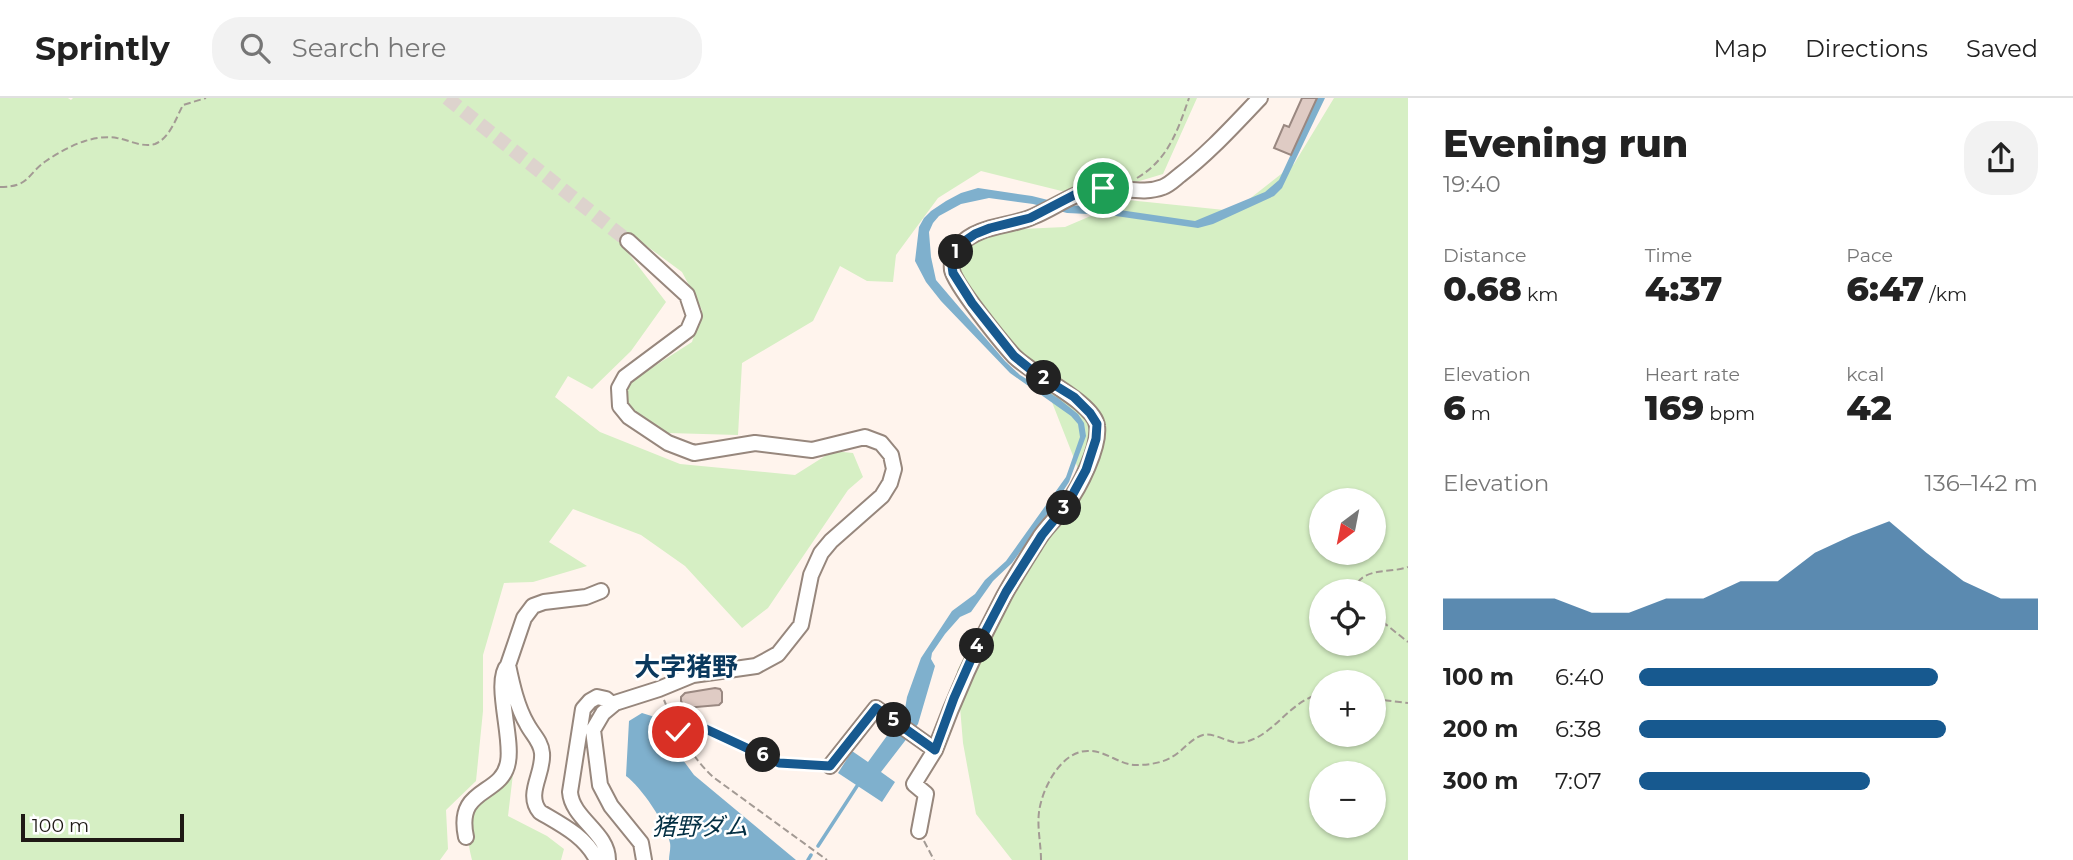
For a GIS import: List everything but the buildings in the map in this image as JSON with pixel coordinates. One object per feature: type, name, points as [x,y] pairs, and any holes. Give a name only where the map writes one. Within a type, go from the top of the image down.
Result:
[{"type":"street","points":[[919,831],[926,794],[914,784],[935,750],[973,655],[1006,592],[1042,535],[1068,503],[1086,470],[1096,439],[1097,424],[1074,397],[1035,373],[1014,356],[972,303],[953,273],[951,259],[959,245],[975,234],[1030,218],[1080,192],[1103,188],[1164,187],[1205,153],[1260,98]]},
{"type":"street","points":[[628,241],[687,295],[694,316],[688,330],[625,377],[619,388],[620,406],[629,418],[668,443],[694,453],[755,443],[812,450],[865,437],[881,443],[891,455],[894,469],[882,496],[821,553],[811,575],[801,625],[778,654],[756,666],[693,675],[613,705],[603,713],[593,730],[600,785],[611,806],[641,844],[644,860]]},
{"type":"street","points":[[466,837],[463,822],[468,805],[498,780],[508,764],[501,683],[503,670],[508,665],[524,618],[533,606],[586,597],[601,591]]},
{"type":"street","points":[[508,665],[512,685],[527,724],[541,747],[541,768],[533,797],[535,806],[540,812],[580,836],[597,860]]},
{"type":"street","points":[[608,860],[608,852],[571,802],[570,792],[583,709],[597,697],[606,699],[613,705]]},
{"type":"street","points":[[830,766],[876,708],[935,750]]},
{"type":"path","points":[[0,187],[19,185],[45,162],[84,142],[116,137],[143,145],[153,145],[167,134],[183,105],[206,98]]},
{"type":"path","points":[[1122,189],[1158,162],[1168,150],[1189,98]]},
{"type":"path","points":[[1360,579],[1369,574],[1408,567]]},
{"type":"path","points":[[1386,625],[1408,642]]},
{"type":"path","points":[[659,689],[678,732],[700,765],[827,860]]},
{"type":"path","points":[[1041,860],[1041,801],[1055,773],[1068,758],[1079,752],[1091,751],[1132,765],[1146,764],[1173,757],[1203,736],[1210,735],[1241,743],[1255,739],[1309,699]]},
{"type":"path","points":[[1386,700],[1408,703]]},
{"type":"path","points":[[669,712],[779,763],[830,766]]},
{"type":"path","points":[[919,831],[933,860]]},
{"type":"green space","points":[[0,98],[1197,98],[1163,174],[1086,197],[981,171],[938,198],[896,255],[893,282],[867,281],[840,266],[813,321],[742,363],[738,435],[668,433],[616,399],[625,385],[692,342],[702,310],[682,272],[629,233],[622,245],[666,302],[631,351],[592,389],[568,376],[555,397],[600,432],[680,464],[795,475],[833,451],[853,453],[863,477],[848,490],[768,608],[742,628],[685,566],[641,535],[573,509],[549,542],[587,566],[533,582],[504,583],[483,655],[483,711],[476,781],[446,810],[448,849],[440,860],[0,860]]},
{"type":"green space","points":[[1334,98],[1408,98],[1408,860],[1012,860],[976,814],[963,743],[957,671],[997,593],[1079,471],[1048,392],[989,320],[956,271],[959,252],[996,230],[1065,227],[1128,200],[1234,211],[1294,164]]},
{"type":"green space","points":[[502,757],[515,757],[508,816],[547,836],[564,849],[561,860],[472,860],[468,838],[469,824]]},
{"type":"water","points":[[1317,98],[1325,98],[1282,188],[1274,196],[1213,224],[1198,228],[1109,215],[1067,213],[1033,204],[989,198],[961,204],[939,216],[933,223],[929,232],[936,280],[1005,361],[1020,375],[1058,398],[1078,414],[1084,423],[1086,436],[1069,482],[1056,502],[1012,563],[993,581],[971,612],[960,617],[932,653],[931,659],[935,666],[918,724],[881,772],[895,782],[882,802],[838,773],[852,751],[868,762],[902,715],[921,658],[952,611],[975,594],[985,580],[1006,561],[1066,477],[1080,437],[1078,424],[1071,416],[1010,373],[926,282],[915,261],[919,227],[924,218],[946,201],[978,188],[1032,196],[1068,205],[1195,221],[1265,192],[1279,180]]},
{"type":"water","name":"猪野ダム","points":[[642,713],[658,718],[667,726],[683,760],[694,775],[796,860],[669,860],[670,843],[664,826],[645,797],[626,776],[629,721]]},
{"type":"waterway","points":[[818,846],[859,783]]},
{"type":"waterway","points":[[808,860],[811,855]]},
{"type":"tunnel","points":[[447,98],[628,241]]},
{"type":"district","name":"大字猪野","points":[[686,667]]},
{"type":"route","points":[[678,732],[669,712],[779,763],[830,766],[876,708],[935,750],[973,655],[1006,592],[1042,535],[1068,503],[1086,470],[1096,439],[1097,424],[1074,397],[1035,373],[1014,356],[972,303],[953,273],[951,259],[959,245],[975,234],[1030,218],[1080,192],[1103,188]]}]
